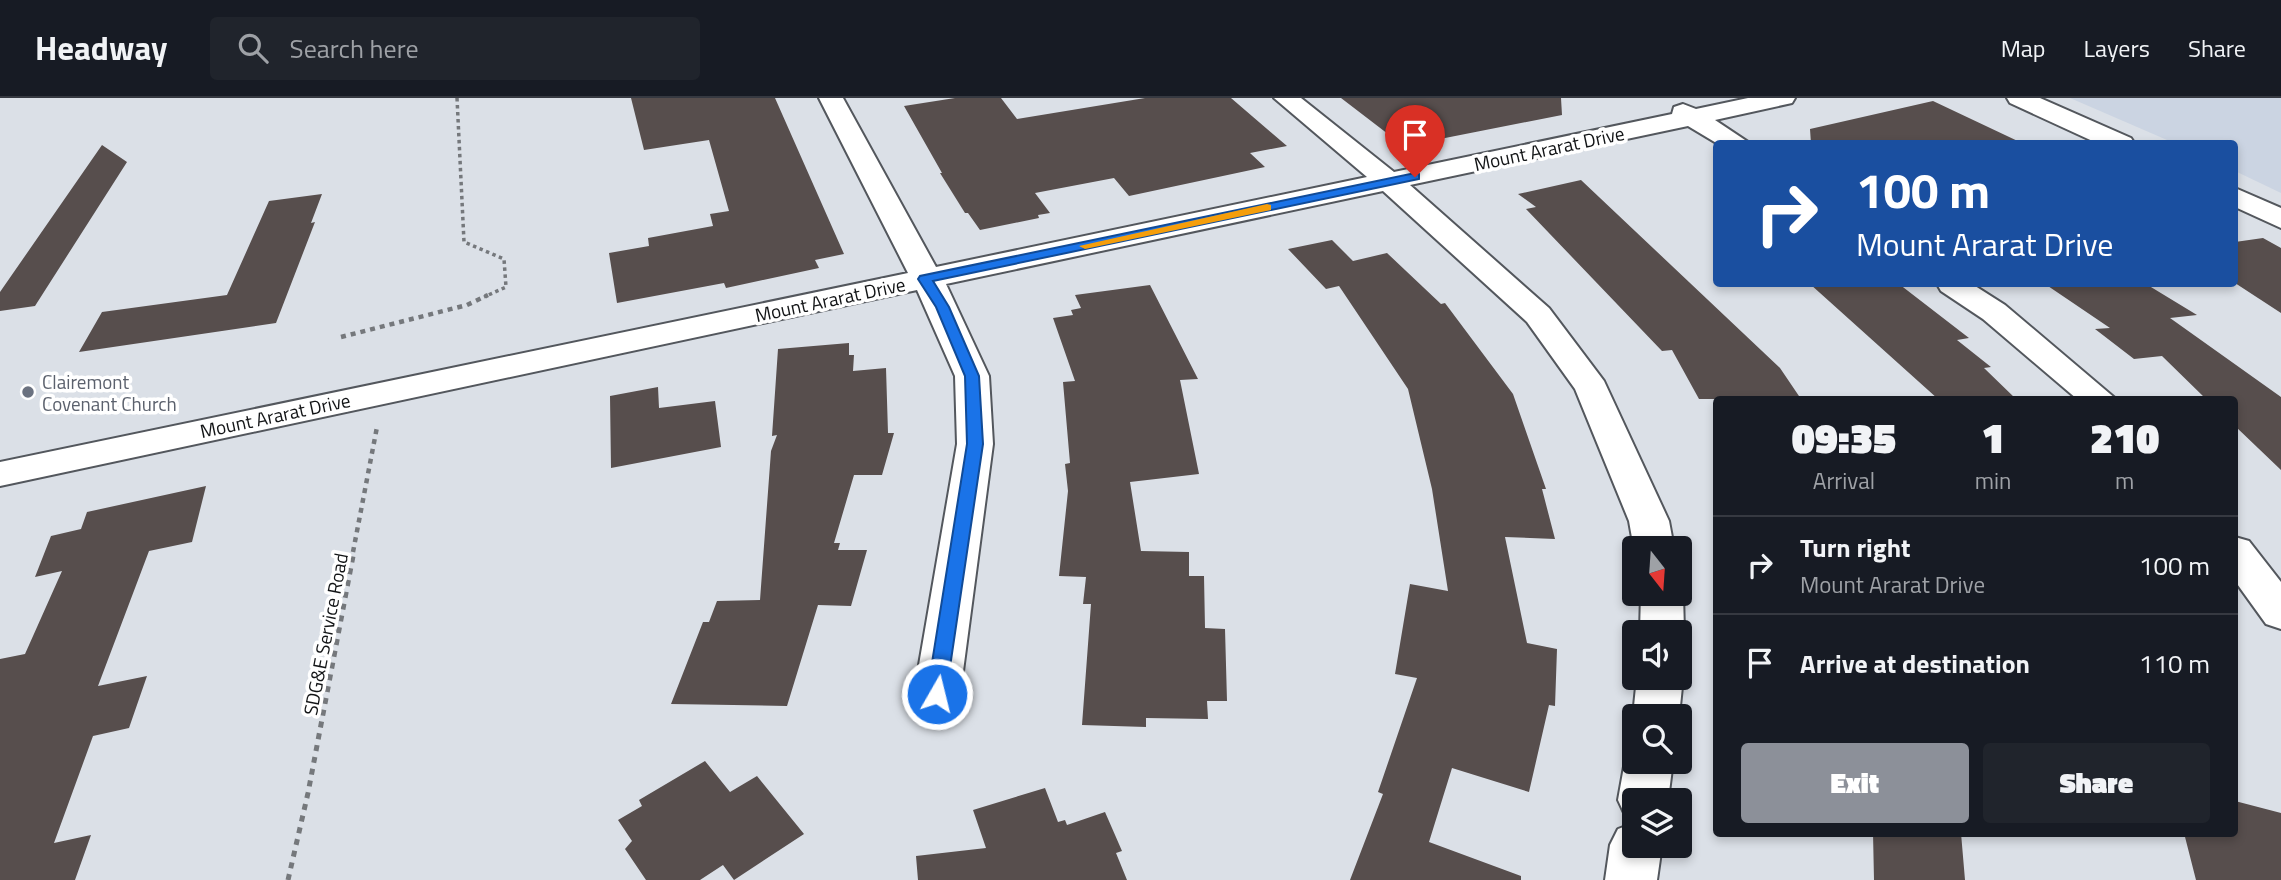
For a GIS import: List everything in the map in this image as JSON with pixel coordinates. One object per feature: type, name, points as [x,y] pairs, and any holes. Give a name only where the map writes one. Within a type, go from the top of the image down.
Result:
[{"type":"street","points":[[831,98],[942,307],[972,376],[975,444],[937,694]]},
{"type":"street","points":[[1286,98],[1390,182],[1538,315],[1592,388],[1649,521],[1652,536]]},
{"type":"street","points":[[1657,98],[1731,140]]},
{"type":"street","name":"Mount Ararat Drive","points":[[0,474],[1783,98]]},
{"type":"street","points":[[2019,98],[2113,140]]},
{"type":"street","points":[[2238,198],[2281,219]]},
{"type":"street","points":[[1956,287],[1994,312],[2094,396]]},
{"type":"street","points":[[2238,555],[2281,614]]},
{"type":"street","points":[[1631,880],[1634,858]]},
{"type":"path","points":[[341,337],[467,305],[506,287],[504,259],[464,242],[457,98]]},
{"type":"path","name":"SDG&E Service Road","points":[[288,880],[368,485],[383,392]]},
{"type":"shaded area","points":[[2070,98],[2281,98],[2281,193],[2238,172],[2238,140],[2167,140]]},
{"type":"building","points":[[631,98],[775,98],[844,254],[815,260],[819,268],[726,288],[724,283],[617,303],[609,253],[649,246],[648,238],[713,226],[710,214],[729,211],[709,140],[644,150]]},
{"type":"building","points":[[955,98],[1001,98],[1017,119],[1145,98],[1231,98],[1287,146],[1250,153],[1265,167],[1129,196],[1114,178],[1035,193],[1050,213],[1038,215],[1039,218],[980,230],[968,213],[965,213],[940,173],[904,106]]},
{"type":"building","points":[[1341,98],[1561,98],[1562,115],[1440,139],[1424,127],[1388,134]]},
{"type":"building","points":[[1933,101],[2016,140],[1811,140],[1810,129]]},
{"type":"building","points":[[102,145],[127,162],[35,306],[0,311],[0,292]]},
{"type":"building","points":[[1581,180],[1780,368],[1799,396],[1713,396],[1713,399],[1699,399],[1672,350],[1662,351],[1526,209],[1536,207],[1518,194]]},
{"type":"building","points":[[322,194],[311,223],[315,222],[276,323],[79,352],[102,312],[227,295],[269,201]]},
{"type":"building","points":[[2263,238],[2281,248],[2281,313],[2238,285],[2238,242]]},
{"type":"building","points":[[1332,240],[1353,261],[1387,253],[1441,304],[1445,303],[1513,394],[1546,489],[1542,489],[1555,539],[1505,537],[1527,643],[1557,649],[1555,706],[1549,705],[1529,792],[1452,768],[1429,842],[1521,876],[1521,880],[1350,880],[1383,794],[1378,792],[1417,678],[1395,674],[1410,584],[1448,591],[1432,489],[1408,389],[1339,286],[1326,289],[1288,249]]},
{"type":"building","points":[[1150,285],[1198,379],[1180,380],[1199,474],[1130,482],[1141,551],[1189,552],[1189,576],[1204,576],[1205,628],[1225,629],[1227,701],[1207,701],[1208,719],[1146,718],[1146,727],[1082,725],[1091,604],[1083,604],[1086,577],[1059,576],[1068,491],[1065,464],[1070,463],[1063,382],[1075,381],[1053,318],[1073,315],[1071,310],[1081,308],[1075,295]]},
{"type":"building","points":[[1813,287],[1903,287],[1969,338],[1957,340],[1991,367],[1984,368],[2013,396],[1935,396]]},
{"type":"building","points":[[2049,287],[2151,287],[2197,315],[2170,318],[2281,397],[2281,470],[2238,429],[2238,396],[2203,396],[2162,356],[2134,359],[2095,329],[2110,328]]},
{"type":"building","points":[[849,343],[849,355],[854,355],[853,371],[886,368],[888,433],[894,433],[882,475],[854,475],[834,543],[840,543],[838,550],[867,550],[851,606],[818,605],[787,706],[671,704],[703,622],[709,622],[717,601],[760,600],[771,451],[777,435],[772,436],[778,349]]},
{"type":"building","points":[[658,387],[659,408],[715,401],[721,447],[611,468],[610,396]]},
{"type":"building","points":[[206,486],[192,542],[149,551],[98,686],[147,676],[129,728],[93,736],[54,843],[91,835],[75,880],[0,880],[0,659],[25,654],[62,571],[35,577],[51,536],[81,529],[87,512]]},
{"type":"building","points":[[705,761],[730,792],[757,776],[804,834],[734,880],[723,865],[700,880],[646,880],[625,849],[632,841],[618,820],[642,806],[639,800]]},
{"type":"building","points":[[1045,788],[1058,822],[1065,820],[1067,825],[1105,812],[1122,851],[1116,853],[1127,880],[918,880],[916,856],[986,848],[973,810]]},
{"type":"building","points":[[2238,802],[2281,813],[2281,880],[2196,880],[2185,837],[2238,837]]},
{"type":"building","points":[[1873,837],[1961,837],[1965,880],[1874,880]]},
{"type":"slow traffic","points":[[1085,246],[1267,208]]},
{"type":"place","name":"Clairemont Covenant Church","points":[[28,392]]},
{"type":"route","points":[[937,694],[975,444],[972,376],[942,307],[925,279],[1415,177]]}]
